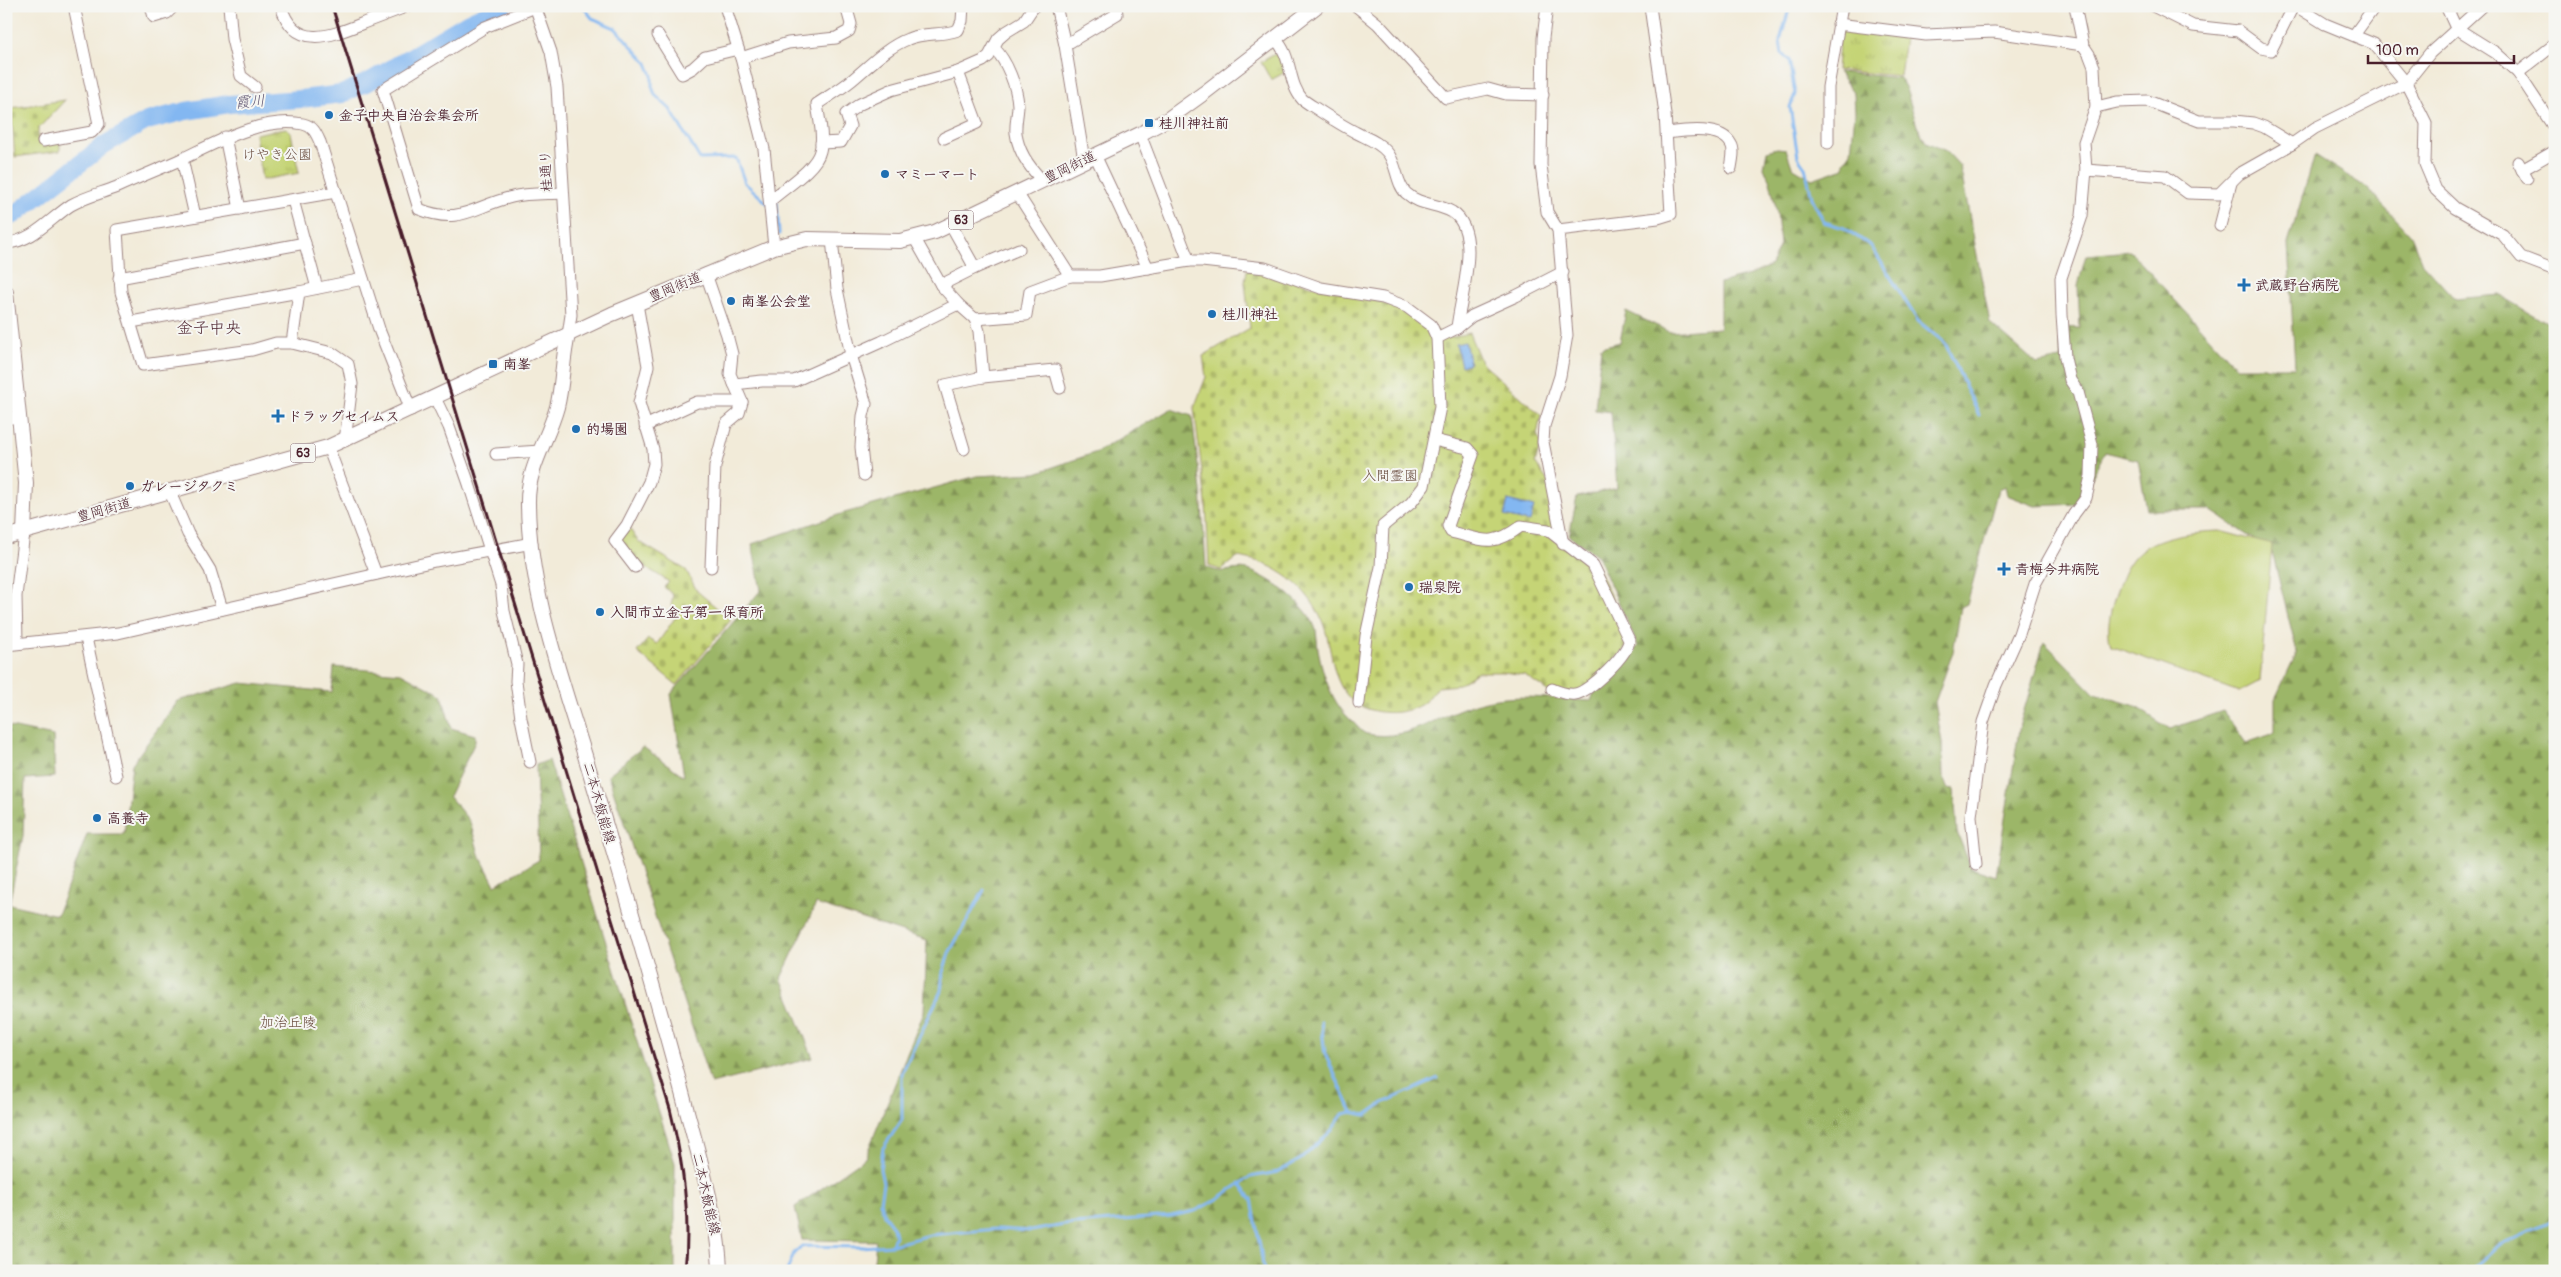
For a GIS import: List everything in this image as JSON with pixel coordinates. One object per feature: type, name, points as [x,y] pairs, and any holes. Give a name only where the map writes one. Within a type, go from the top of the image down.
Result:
[{"type":"main road","name":"豊岡街道","points":[[6,537],[345,441],[568,335],[774,246],[807,239],[885,242],[915,239],[951,225],[1168,119],[1317,6]]},
{"type":"main road","points":[[6,292],[13,417],[26,483],[24,533]]},
{"type":"main road","name":"二本木飯能線","points":[[568,335],[557,407],[540,451],[529,490],[532,543],[540,596],[552,648],[657,1003],[693,1135],[714,1227],[720,1271]]},
{"type":"street","points":[[43,141],[92,132],[99,124],[74,6]]},
{"type":"street","points":[[151,6],[154,17],[167,13],[174,6]]},
{"type":"street","points":[[229,6],[232,39],[241,76],[255,87]]},
{"type":"street","points":[[281,6],[290,26],[304,35],[322,38],[408,6]]},
{"type":"street","points":[[725,6],[764,149],[774,246]]},
{"type":"street","points":[[658,35],[682,74],[693,68],[705,57],[739,53],[788,43],[836,38],[849,31],[852,24],[846,6]]},
{"type":"street","points":[[770,201],[807,170],[820,153],[821,143],[817,104],[854,78],[862,69],[908,39],[940,36],[958,30],[962,21],[963,6]]},
{"type":"street","points":[[821,143],[841,142],[850,126],[846,114],[860,104],[891,90],[958,72],[983,61],[1006,32],[1024,21],[1034,6]]},
{"type":"street","points":[[1056,6],[1090,158],[1148,268]]},
{"type":"street","points":[[1066,45],[1117,14],[1116,6]]},
{"type":"street","points":[[1356,6],[1378,24],[1446,98],[1488,89],[1506,94],[1542,95]]},
{"type":"street","points":[[1547,6],[1543,38],[1542,187],[1547,212],[1558,230],[1566,350],[1544,426],[1543,442],[1563,544]]},
{"type":"street","points":[[1558,230],[1658,218],[1671,214],[1667,133],[1661,76],[1650,6]]},
{"type":"street","points":[[1828,143],[1828,87],[1842,6]]},
{"type":"street","points":[[1976,864],[1971,816],[1983,722],[1996,684],[2019,634],[2036,584],[2074,514],[2086,498],[2091,476],[2092,444],[2089,430],[2065,358],[2061,278],[2082,216],[2086,170],[2084,142],[2096,107],[2094,68],[2089,54],[2083,46],[2075,6]]},
{"type":"street","points":[[2153,6],[2193,26],[2238,32],[2261,48],[2271,50],[2294,6],[2326,24],[2374,44],[2406,83],[2426,124],[2425,164],[2436,190],[2454,208],[2502,235],[2521,257],[2555,270]]},
{"type":"street","points":[[2354,35],[2375,6]]},
{"type":"street","points":[[2446,6],[2456,28],[2496,53],[2518,73],[2555,130]]},
{"type":"street","points":[[2086,170],[2165,176],[2188,193],[2219,194],[2239,174],[2292,144],[2314,128],[2406,83],[2430,53],[2482,6]]},
{"type":"street","points":[[536,7],[485,27],[383,90],[419,209],[436,216],[448,217],[470,213],[513,196],[562,193]]},
{"type":"street","name":"桂通り","points":[[536,7],[555,70],[571,315],[568,335]]},
{"type":"street","points":[[1838,24],[1926,35],[1994,32],[2083,46]]},
{"type":"street","points":[[1275,39],[1281,45],[1290,63],[1297,94],[1303,100],[1354,132],[1377,142],[1388,153],[1405,192],[1420,203],[1446,209],[1463,221],[1468,236],[1467,254],[1457,328]]},
{"type":"street","points":[[2518,73],[2555,44]]},
{"type":"street","points":[[994,48],[1003,58],[1018,103],[1016,130],[1018,141],[1030,168],[1042,180]]},
{"type":"street","points":[[944,138],[959,133],[977,123],[958,72]]},
{"type":"street","points":[[2096,107],[2117,102],[2148,101],[2199,121],[2234,120],[2253,123],[2292,144]]},
{"type":"street","points":[[6,243],[14,242],[31,234],[77,202],[182,159],[225,137],[273,125],[295,123],[309,126],[316,132],[320,142],[363,279],[394,371],[410,410]]},
{"type":"street","points":[[1667,133],[1700,129],[1726,138],[1731,143],[1733,150],[1732,168]]},
{"type":"street","points":[[1140,134],[1189,261]]},
{"type":"street","points":[[225,137],[240,209]]},
{"type":"street","points":[[2522,170],[2555,151]]},
{"type":"street","points":[[182,159],[195,216]]},
{"type":"street","points":[[2220,226],[2231,183]]},
{"type":"street","points":[[336,192],[117,230],[120,292],[143,365],[252,350],[276,343],[292,343],[332,353],[348,364],[352,384],[345,441]]},
{"type":"street","points":[[1017,193],[1070,276]]},
{"type":"street","points":[[293,200],[317,288]]},
{"type":"street","points":[[951,225],[976,268]]},
{"type":"street","points":[[832,239],[837,289],[851,355],[866,404],[863,416],[861,447],[864,475]]},
{"type":"street","points":[[915,239],[941,285],[975,319],[979,331],[983,377]]},
{"type":"street","points":[[119,278],[305,243]]},
{"type":"street","points":[[941,285],[1019,249]]},
{"type":"street","points":[[975,319],[1026,315],[1030,291],[1070,276],[1100,276],[1189,261],[1265,268],[1321,288],[1391,300],[1431,325],[1437,338],[1440,407],[1434,440],[1424,486],[1411,503],[1383,526],[1381,568],[1366,636],[1359,703]]},
{"type":"street","points":[[1437,338],[1457,328],[1472,316],[1562,272]]},
{"type":"street","points":[[706,274],[732,354],[730,374],[742,402],[739,413],[726,424],[715,466],[711,567]]},
{"type":"street","points":[[131,322],[363,279]]},
{"type":"street","points":[[292,343],[299,292]]},
{"type":"street","points":[[635,567],[615,541],[627,525],[654,464],[653,449],[639,403],[648,366],[637,304]]},
{"type":"street","points":[[734,384],[762,381],[794,381],[958,304]]},
{"type":"street","points":[[964,450],[945,386],[983,377],[1055,370],[1060,388]]},
{"type":"street","points":[[435,398],[449,426],[501,585],[504,611],[516,664],[521,718],[530,762]]},
{"type":"street","points":[[645,426],[697,402],[742,402]]},
{"type":"street","points":[[1434,440],[1467,448],[1472,455],[1448,526],[1451,532],[1492,541],[1500,540],[1521,526],[1548,530],[1563,544],[1593,565],[1629,644],[1628,649],[1617,662],[1577,694],[1568,694],[1552,689]]},
{"type":"street","points":[[328,447],[376,574]]},
{"type":"street","points":[[496,454],[540,451]]},
{"type":"street","points":[[169,490],[188,534],[210,570],[222,609]]},
{"type":"street","points":[[24,533],[12,643],[86,638],[157,625],[376,574],[532,543]]},
{"type":"street","points":[[86,638],[116,776]]},
{"type":"green space","points":[[1844,29],[1905,38],[1900,76],[1837,70],[1840,31]]},
{"type":"green space","points":[[1277,53],[1287,71],[1271,80],[1261,62]]},
{"type":"green space","points":[[1838,72],[1900,78],[1906,89],[1917,126],[1926,142],[1946,151],[1960,166],[1990,323],[2037,364],[2061,359],[2060,327],[2080,328],[2078,286],[2086,255],[2130,251],[2236,367],[2295,367],[2288,244],[2315,155],[2367,188],[2411,235],[2422,263],[2455,299],[2499,295],[2555,328],[2555,1271],[873,1271],[876,1241],[802,1240],[795,1207],[865,1158],[924,1012],[927,940],[816,904],[781,978],[813,1058],[711,1084],[608,775],[643,747],[684,776],[671,694],[761,590],[752,544],[841,514],[977,476],[1036,473],[1097,452],[1171,409],[1192,416],[1201,490],[1206,567],[1219,571],[1249,570],[1271,581],[1299,603],[1316,630],[1323,669],[1334,698],[1339,707],[1363,732],[1383,736],[1398,734],[1426,725],[1467,706],[1495,699],[1536,697],[1591,701],[1595,689],[1624,663],[1638,646],[1597,555],[1569,536],[1577,497],[1617,488],[1611,412],[1595,410],[1601,347],[1620,342],[1626,311],[1670,332],[1720,328],[1720,283],[1753,274],[1771,265],[1780,245],[1777,213],[1770,181],[1764,167],[1767,151],[1777,148],[1786,149],[1792,167],[1812,179],[1844,168],[1844,162],[1851,152],[1855,113],[1854,93]],"holes":[[[2105,452],[2138,460],[2147,510],[2210,510],[2272,552],[2297,652],[2275,699],[2275,733],[2246,743],[2223,711],[2170,729],[2133,705],[2095,694],[2044,642],[2020,724],[1996,876],[1971,868],[1957,832],[1954,789],[1947,788],[1943,776],[1942,743],[1935,702],[1953,652],[1961,607],[1967,604],[1998,489],[2005,486],[2007,495],[2035,506],[2078,504]]]},
{"type":"green space","points":[[65,100],[38,129],[38,143],[60,140],[60,151],[15,157],[11,108]]},
{"type":"green space","name":"けやき公園","points":[[286,128],[291,133],[299,173],[262,180],[255,134]]},
{"type":"green space","name":"入間霊園","points":[[1247,270],[1381,302],[1403,310],[1449,338],[1469,333],[1481,362],[1541,415],[1537,435],[1541,442],[1535,463],[1549,483],[1559,535],[1595,563],[1632,641],[1589,689],[1586,696],[1580,698],[1549,692],[1525,675],[1503,672],[1478,672],[1458,685],[1438,687],[1422,704],[1413,708],[1393,713],[1371,710],[1353,701],[1341,687],[1337,678],[1327,634],[1318,612],[1301,589],[1290,579],[1265,564],[1237,557],[1221,570],[1209,566],[1206,503],[1194,408],[1206,377],[1203,356],[1250,328],[1245,282]]},
{"type":"green space","points":[[629,528],[638,541],[686,570],[697,591],[731,620],[677,685],[637,652],[648,639],[657,644],[679,612],[671,606],[673,595],[664,587],[669,582],[630,557],[619,539]]},
{"type":"green space","points":[[2220,531],[2272,545],[2260,681],[2239,692],[2111,646],[2109,633],[2109,621],[2115,596],[2126,569],[2139,552],[2148,545],[2160,540],[2197,532]]},
{"type":"green space","name":"加治丘陵","points":[[334,667],[401,673],[442,695],[451,728],[475,735],[475,742],[449,796],[470,822],[479,854],[495,885],[539,860],[536,765],[549,760],[675,1163],[675,1271],[6,1271],[6,726],[53,736],[55,777],[25,779],[23,836],[9,904],[57,915],[87,834],[124,834],[132,764],[178,701],[241,683],[332,692]]},
{"type":"water","points":[[1465,342],[1470,364],[1461,366],[1456,344]]},
{"type":"water","points":[[1508,500],[1534,507],[1530,522],[1504,516]]},
{"type":"waterway","name":"霞川","points":[[6,217],[14,215],[104,145],[147,121],[186,111],[229,104],[342,94],[372,80],[467,23],[503,6]]},
{"type":"waterway","points":[[583,6],[592,18],[615,28],[647,63],[652,75],[652,86],[655,95],[670,109],[700,159],[736,158],[745,183],[767,203]]},
{"type":"waterway","points":[[1790,6],[1780,41],[1782,54],[1789,60],[1795,94],[1790,107],[1798,157],[1805,167],[1812,198],[1824,222],[1844,228],[1871,246],[1918,321],[1945,343],[1979,415]]},
{"type":"waterway","points":[[774,203],[777,202],[779,234]]},
{"type":"waterway","points":[[787,1271],[794,1253],[802,1246],[859,1247],[892,1245],[895,1236],[893,1227],[884,1215],[880,1202],[883,1183],[880,1169],[883,1148],[902,1120],[902,1073],[941,991],[943,972],[949,953],[984,890]]},
{"type":"waterway","points":[[1321,1022],[1325,1054],[1352,1112]]},
{"type":"waterway","points":[[892,1245],[930,1235],[996,1229],[1031,1231],[1064,1225],[1171,1216],[1195,1211],[1216,1200],[1250,1177],[1278,1172],[1301,1159],[1331,1131],[1343,1114],[1352,1112],[1366,1115],[1383,1103],[1438,1078]]},
{"type":"waterway","points":[[1239,1183],[1252,1199],[1264,1271]]},
{"type":"waterway","points":[[2470,1271],[2495,1248],[2555,1220]]},
{"type":"railway","points":[[332,6],[670,1109],[685,1189],[687,1230],[685,1271]]},
{"type":"place","name":"金子中央自治会集会所","points":[[329,115]]},
{"type":"place","name":"桂川神社前","points":[[1149,123]]},
{"type":"place","name":"マミーマート","points":[[885,174]]},
{"type":"place","name":"武蔵野台病院","points":[[2244,285]]},
{"type":"place","name":"南峯公会堂","points":[[731,301]]},
{"type":"place","name":"桂川神社","points":[[1212,314]]},
{"type":"place","name":"南峯","points":[[493,364]]},
{"type":"place","name":"ドラッグセイムス","points":[[278,416]]},
{"type":"place","name":"的場園","points":[[576,429]]},
{"type":"place","name":"ガレージタクミ","points":[[130,486]]},
{"type":"place","name":"青梅今井病院","points":[[2004,569]]},
{"type":"place","name":"瑞泉院","points":[[1409,587]]},
{"type":"place","name":"入間市立金子第一保育所","points":[[600,612]]},
{"type":"place","name":"高養寺","points":[[97,818]]},
{"type":"district","name":"金子中央","points":[[209,328]]}]
